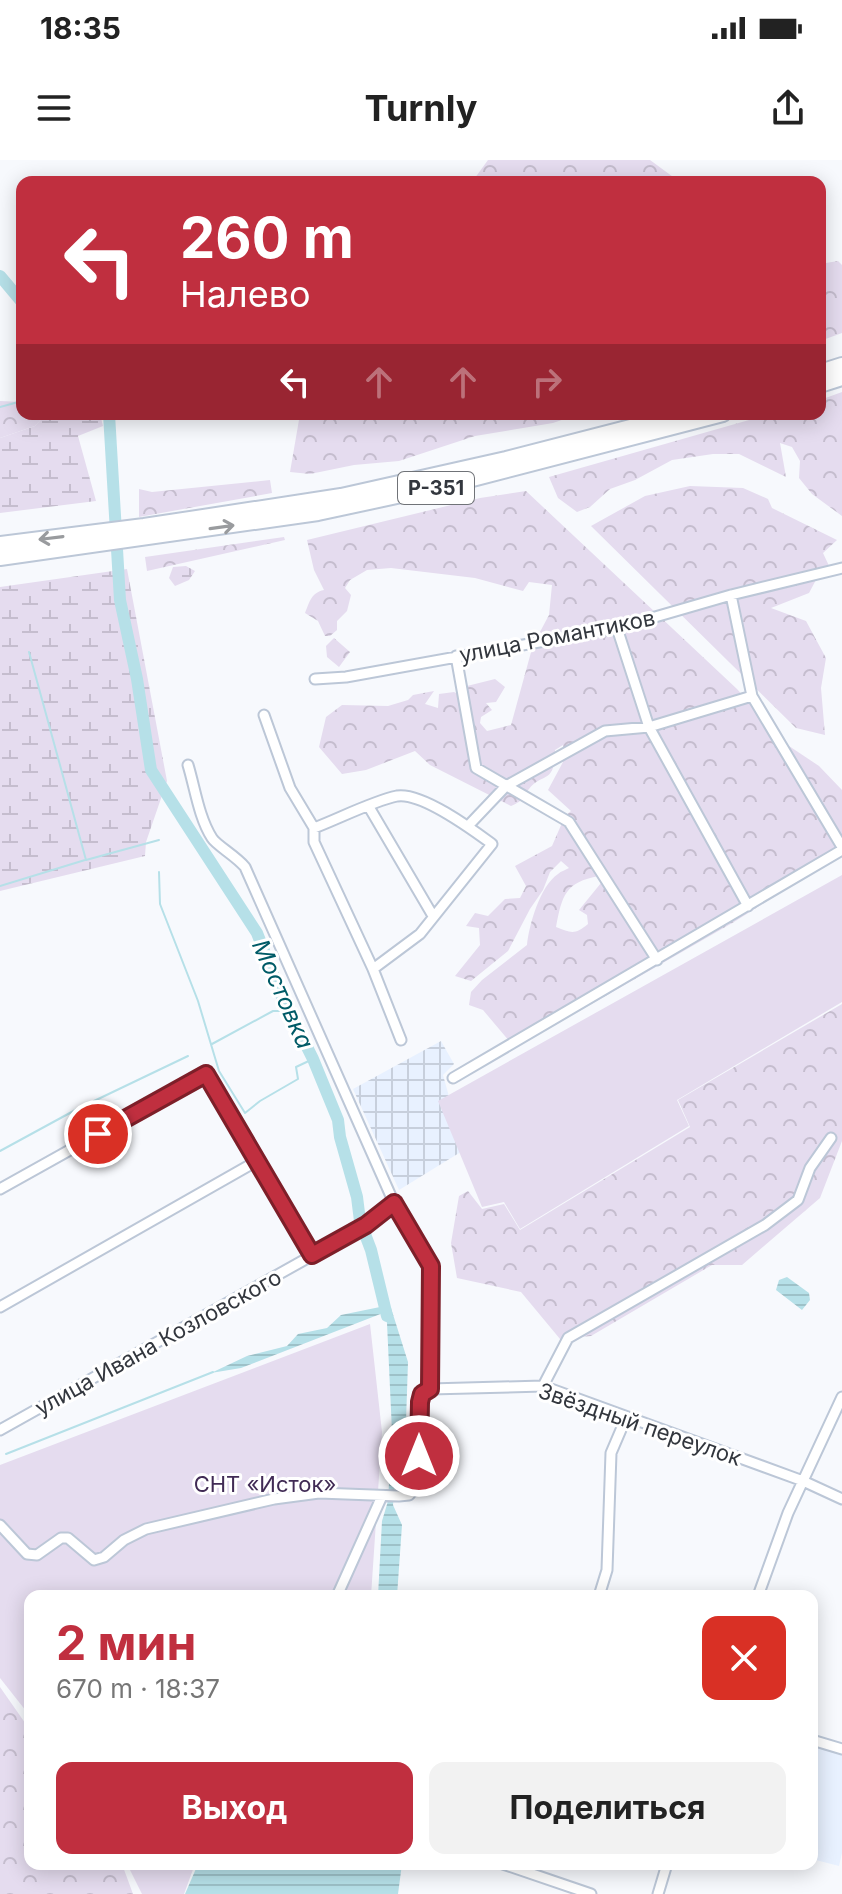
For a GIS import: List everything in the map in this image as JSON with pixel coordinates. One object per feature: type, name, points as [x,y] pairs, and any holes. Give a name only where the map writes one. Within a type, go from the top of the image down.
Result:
[{"type":"highway","name":"Р-351","points":[[145,532],[341,496],[506,459],[658,420]]},
{"type":"highway","name":"Р-351","points":[[0,558],[102,538],[318,513],[426,490],[700,420]]},
{"type":"highway","name":"Р-351","points":[[0,544],[102,538]]},
{"type":"street","points":[[840,568],[842,580]]},
{"type":"street","name":"улица Романтиков","points":[[315,679],[346,677],[617,628],[840,568]]},
{"type":"street","points":[[453,1078],[842,849],[752,696],[731,595]]},
{"type":"street","points":[[617,628],[649,727],[748,906]]},
{"type":"street","points":[[456,656],[473,761],[480,772],[569,822],[657,960]]},
{"type":"street","points":[[468,826],[506,786],[605,731],[649,727],[752,696]]},
{"type":"street","points":[[264,715],[290,788],[314,828],[314,842],[373,969],[401,1040]]},
{"type":"street","points":[[0,1525],[31,1556],[61,1538],[68,1538],[94,1560],[104,1557],[124,1540],[146,1529],[274,1499],[319,1493],[409,1495],[419,1483],[420,1402],[422,1394],[430,1389],[431,1266],[394,1203],[245,867],[236,856],[213,841],[188,765]]},
{"type":"street","points":[[314,828],[399,796],[419,799],[468,826],[492,844],[420,934],[373,969]]},
{"type":"street","points":[[369,807],[433,916]]},
{"type":"street","points":[[0,1189],[206,1074],[312,1255]]},
{"type":"street","points":[[543,1386],[568,1338],[765,1225],[798,1200],[810,1168],[831,1138]]},
{"type":"street","points":[[0,1307],[257,1161]]},
{"type":"street","name":"улица Ивана Козловского","points":[[0,1430],[362,1227],[394,1203]]},
{"type":"street","name":"Звёздный переулок","points":[[430,1389],[543,1386],[803,1481],[842,1499]]},
{"type":"street","points":[[760,1590],[788,1513],[842,1397]]},
{"type":"street","points":[[601,1590],[607,1570],[611,1453],[626,1418]]},
{"type":"street","points":[[340,1590],[384,1496]]},
{"type":"street","points":[[818,1742],[842,1749]]},
{"type":"street","points":[[521,1870],[591,1894]]},
{"type":"street","points":[[658,1894],[665,1870]]},
{"type":"shaded area","points":[[441,1041],[454,1064],[443,1075],[464,1150],[399,1190],[353,1089]]},
{"type":"shaded area","points":[[818,1746],[842,1753],[842,1853],[839,1866],[818,1861]]},
{"type":"green space","points":[[488,160],[650,160],[672,176],[476,176]]},
{"type":"green space","points":[[838,261],[842,265],[842,333],[826,339],[826,263]]},
{"type":"green space","points":[[842,392],[842,516],[812,494],[799,478],[800,461],[792,447],[780,443],[786,477],[739,454],[672,460],[635,480],[610,489],[590,507],[577,512],[558,498],[549,477],[749,420],[826,420],[826,398]]},
{"type":"green space","points":[[0,401],[16,402],[16,420],[40,420],[35,426],[0,438]]},
{"type":"green space","points":[[40,420],[102,420],[103,426],[78,436],[96,501],[0,513],[0,438],[35,426]]},
{"type":"green space","points":[[299,420],[562,420],[475,436],[399,461],[354,465],[310,474],[290,472]]},
{"type":"green space","points":[[270,480],[272,493],[139,517],[139,489],[152,492]]},
{"type":"green space","points":[[690,486],[743,488],[768,499],[772,508],[837,540],[823,553],[830,568],[817,578],[809,593],[771,608],[806,621],[826,658],[821,688],[825,735],[796,728],[591,526],[645,496]]},
{"type":"green space","points":[[526,491],[737,689],[786,744],[819,766],[842,790],[842,854],[734,922],[515,1048],[483,1010],[469,1005],[471,992],[527,945],[541,896],[559,873],[569,868],[561,861],[550,872],[508,951],[471,981],[455,976],[480,945],[479,928],[466,926],[475,913],[488,916],[505,899],[520,898],[526,886],[515,866],[552,846],[565,816],[571,811],[548,790],[563,762],[563,745],[555,750],[550,773],[511,806],[430,765],[415,751],[366,770],[342,774],[319,747],[326,717],[342,705],[388,706],[408,700],[413,695],[434,691],[425,704],[438,708],[439,694],[454,692],[470,701],[467,686],[495,679],[505,687],[496,702],[486,703],[492,710],[481,717],[480,723],[487,731],[511,725],[533,645],[549,615],[552,585],[529,582],[523,591],[475,578],[391,568],[367,570],[350,580],[345,588],[351,595],[347,611],[337,621],[337,630],[330,636],[325,636],[318,621],[305,613],[314,595],[324,590],[314,570],[307,540],[480,498]],"holes":[[[599,876],[601,883],[579,910],[587,915],[588,924],[573,932],[556,927],[563,899],[572,887]]]},
{"type":"green space","points":[[284,537],[285,540],[147,571],[145,557]]},
{"type":"green space","points":[[186,566],[195,571],[189,580],[175,586],[169,578],[173,567]]},
{"type":"green space","points":[[127,569],[167,781],[146,842],[145,856],[0,891],[0,587]]},
{"type":"green space","points":[[334,638],[350,652],[339,667],[327,657],[326,646]]},
{"type":"green space","points":[[842,875],[842,1002],[677,1100],[689,1126],[520,1229],[504,1202],[482,1207],[438,1101]]},
{"type":"green space","points":[[842,1004],[842,1141],[820,1198],[742,1265],[712,1265],[591,1336],[560,1339],[521,1292],[457,1278],[451,1243],[459,1196],[468,1191],[482,1209],[504,1204],[520,1230],[690,1127],[678,1100]]},
{"type":"green space","name":"СНТ «Исток»","points":[[370,1324],[382,1432],[371,1590],[24,1590],[24,1708],[0,1678],[0,1465]]},
{"type":"green space","points":[[0,1687],[24,1721],[24,1870],[124,1870],[133,1894],[0,1894]]},
{"type":"green space","points":[[130,1870],[193,1870],[184,1894],[142,1894]]},
{"type":"water","points":[[787,1277],[809,1293],[810,1300],[802,1310],[776,1290],[779,1280]]},
{"type":"water","points":[[383,1302],[391,1308],[408,1362],[404,1481],[395,1482],[393,1505],[402,1525],[397,1590],[378,1590],[392,1432],[387,1323],[383,1313],[241,1368],[211,1373],[247,1356],[287,1346],[298,1334],[327,1328],[341,1315],[380,1307]]},
{"type":"water","points":[[195,1870],[401,1870],[398,1894],[185,1894]]},
{"type":"waterway","name":"Мостовка","points":[[0,276],[16,295]]},
{"type":"waterway","points":[[0,407],[16,403]]},
{"type":"waterway","name":"Мостовка","points":[[109,420],[120,600],[137,679],[151,770],[257,933],[282,997],[313,1059],[338,1120],[360,1221],[371,1250],[387,1316]]},
{"type":"waterway","points":[[29,652],[86,860],[159,840]]},
{"type":"waterway","points":[[0,886],[85,860]]},
{"type":"waterway","points":[[159,872],[160,904],[198,1001],[219,1071],[245,1113],[298,1079],[296,1067],[313,1059]]},
{"type":"waterway","points":[[212,1044],[273,1011],[289,1011]]},
{"type":"waterway","points":[[94,1101],[188,1056]]},
{"type":"waterway","points":[[0,1151],[79,1108]]},
{"type":"waterway","points":[[6,1454],[213,1372]]},
{"type":"route","points":[[98,1134],[206,1074],[312,1255],[366,1225],[394,1203],[431,1266],[430,1389],[422,1394],[420,1402],[419,1456]]}]
